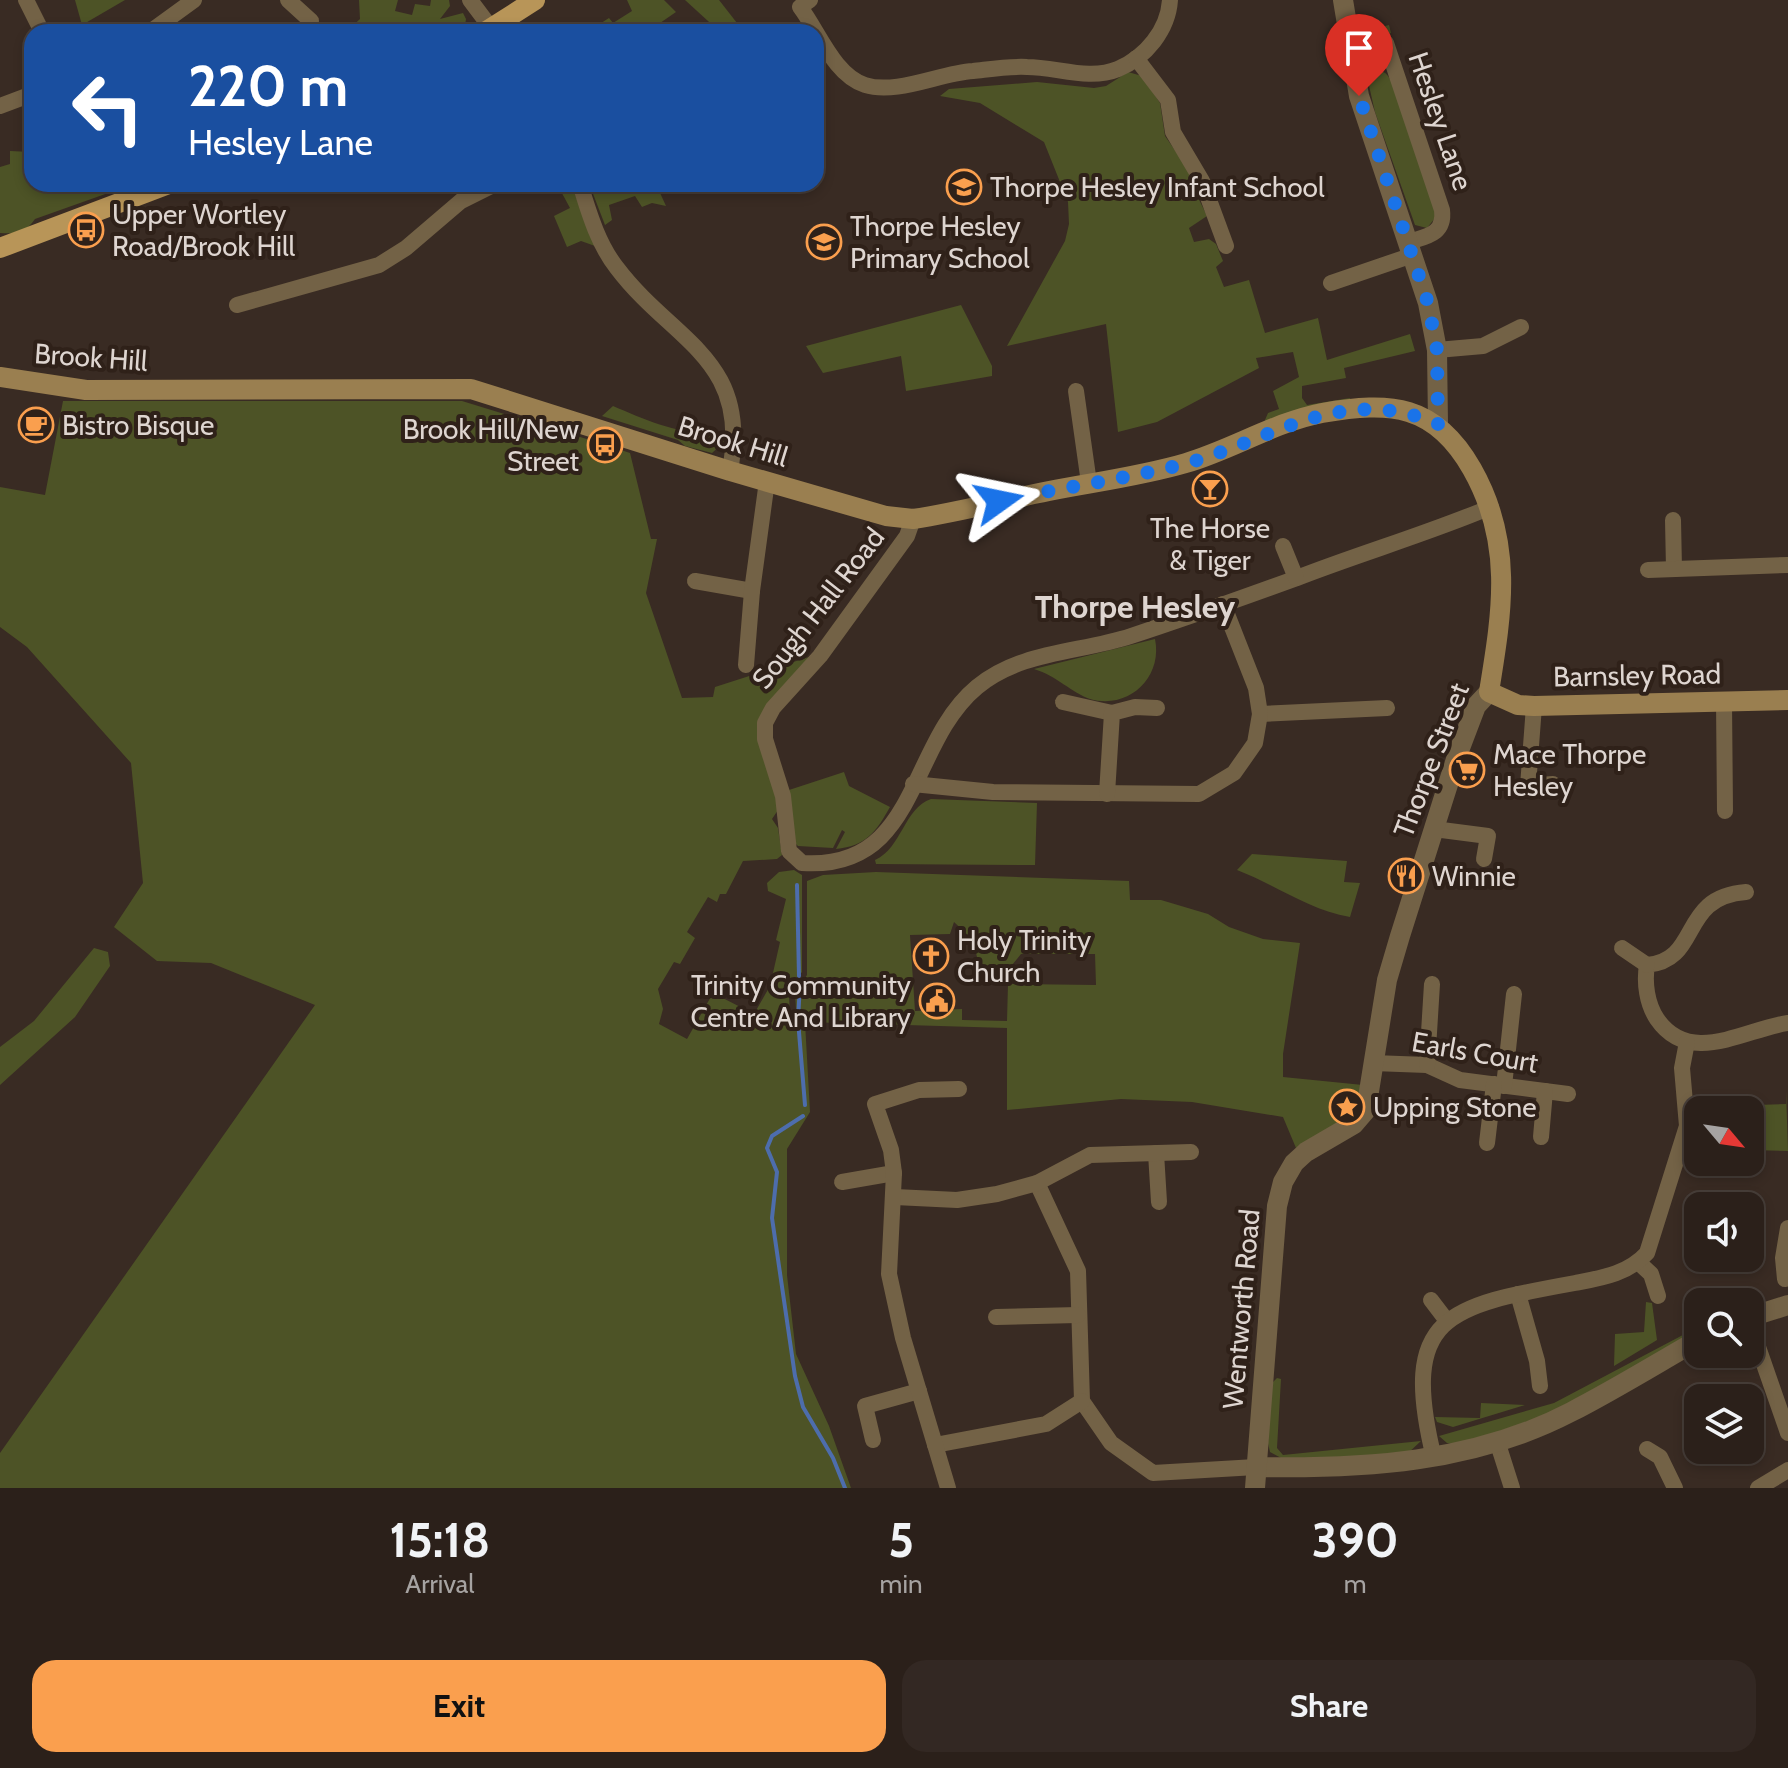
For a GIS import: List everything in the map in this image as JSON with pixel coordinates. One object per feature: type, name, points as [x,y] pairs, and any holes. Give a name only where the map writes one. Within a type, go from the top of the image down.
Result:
[{"type":"main road","points":[[497,24],[535,0]]},
{"type":"main road","points":[[0,248],[148,192]]},
{"type":"main road","name":"Brook Hill","points":[[0,377],[86,390],[471,389],[730,471],[886,516],[913,519],[1183,464],[1320,414],[1378,408],[1410,412],[1438,424]]},
{"type":"main road","name":"Thorpe Street","points":[[1438,424],[1461,451],[1491,507],[1498,530],[1502,575],[1489,692]]},
{"type":"main road","name":"Barnsley Road","points":[[1489,692],[1518,705],[1534,706],[1788,700]]},
{"type":"street","points":[[26,0],[38,24]]},
{"type":"street","points":[[161,24],[194,0]]},
{"type":"street","points":[[288,0],[311,21]]},
{"type":"street","points":[[470,0],[484,24]]},
{"type":"street","points":[[824,42],[838,66],[859,82],[874,87],[942,74],[1027,67],[1106,73],[1136,58],[1161,33],[1167,21],[1170,0]]},
{"type":"street","points":[[1343,0],[1359,96],[1428,303],[1437,350],[1438,424]]},
{"type":"street","points":[[801,2],[814,24]]},
{"type":"street","name":"Hesley Lane","points":[[1331,283],[1411,249],[1436,233],[1443,219],[1386,43]]},
{"type":"street","points":[[1136,58],[1168,100],[1173,132],[1202,181],[1226,246]]},
{"type":"street","points":[[0,106],[24,97]]},
{"type":"street","points":[[237,305],[379,265],[406,248],[461,201],[479,192]]},
{"type":"street","points":[[583,192],[597,232],[618,270],[690,338],[724,387],[734,413],[735,436],[730,471]]},
{"type":"street","points":[[1437,350],[1483,346],[1521,327]]},
{"type":"street","points":[[1076,391],[1089,483]]},
{"type":"street","points":[[746,665],[752,591],[767,481]]},
{"type":"street","points":[[1223,604],[1256,688],[1260,714],[1255,743],[1234,773],[1199,794],[993,792],[913,784],[949,719],[975,688],[1009,664],[1127,637],[1491,507]]},
{"type":"street","name":"Sough Hall Road","points":[[913,519],[907,536],[828,644],[773,708],[765,723],[765,739],[783,796],[789,851],[802,863],[813,864],[869,850],[887,832],[913,784]]},
{"type":"street","points":[[1673,520],[1674,569]]},
{"type":"street","points":[[1283,546],[1296,578]]},
{"type":"street","points":[[1648,570],[1788,565]]},
{"type":"street","points":[[695,581],[752,591]]},
{"type":"street","name":"Thorpe Street","points":[[1354,1124],[1366,1110],[1387,980],[1434,829],[1476,706],[1489,692]]},
{"type":"street","points":[[1724,701],[1725,811]]},
{"type":"street","points":[[1063,702],[1112,713],[1135,707],[1157,708]]},
{"type":"street","points":[[1534,706],[1528,786],[1553,784]]},
{"type":"street","points":[[1260,714],[1387,708]]},
{"type":"street","points":[[1107,794],[1112,713]]},
{"type":"street","points":[[1434,829],[1488,836],[1484,859]]},
{"type":"street","points":[[1622,948],[1647,965],[1660,964],[1677,953],[1697,916],[1711,901],[1746,892]]},
{"type":"street","points":[[1647,965],[1646,985],[1654,1015],[1664,1028],[1687,1042],[1711,1044],[1788,1023]]},
{"type":"street","points":[[1427,1065],[1432,984]]},
{"type":"street","points":[[1487,1143],[1514,994]]},
{"type":"street","points":[[1434,1458],[1420,1385],[1425,1355],[1447,1321],[1489,1300],[1596,1279],[1638,1262],[1652,1242],[1663,1197],[1687,1126],[1682,1068],[1687,1042]]},
{"type":"street","name":"Earls Court","points":[[1373,1063],[1427,1065],[1460,1080],[1568,1094]]},
{"type":"street","points":[[948,1488],[889,1274],[894,1173],[891,1150],[875,1104],[919,1090],[959,1089]]},
{"type":"street","points":[[1541,1137],[1545,1091]]},
{"type":"street","name":"Wentworth Road","points":[[1256,1478],[1277,1206],[1283,1182],[1306,1152],[1354,1124]]},
{"type":"street","points":[[895,1197],[957,1200],[1037,1183],[1090,1155],[1191,1152]]},
{"type":"street","points":[[1156,1153],[1159,1202]]},
{"type":"street","points":[[842,1182],[894,1173]]},
{"type":"street","points":[[1037,1183],[1078,1271],[1082,1401],[1111,1443],[1153,1473],[1256,1478],[1434,1458],[1497,1441],[1569,1413],[1684,1348]]},
{"type":"street","points":[[1785,1279],[1783,1258],[1788,1228]]},
{"type":"street","points":[[1638,1262],[1651,1274],[1658,1296]]},
{"type":"street","points":[[1518,1294],[1537,1361],[1540,1386]]},
{"type":"street","points":[[1431,1300],[1447,1321]]},
{"type":"street","points":[[1764,1313],[1788,1305]]},
{"type":"street","points":[[996,1317],[1078,1315]]},
{"type":"street","points":[[1764,1363],[1786,1424]]},
{"type":"street","points":[[873,1440],[865,1406],[919,1391]]},
{"type":"street","points":[[935,1445],[1046,1424],[1082,1401]]},
{"type":"street","points":[[1497,1441],[1512,1488]]},
{"type":"street","points":[[1647,1449],[1660,1457],[1675,1488]]},
{"type":"street","points":[[1758,1488],[1788,1470]]},
{"type":"green space","points":[[75,0],[125,0],[84,24]]},
{"type":"green space","points":[[359,0],[398,0],[395,11],[412,15],[415,4],[430,6],[431,0],[449,0],[450,6],[440,19],[463,13],[466,19],[465,24],[355,24],[360,19]]},
{"type":"green space","points":[[627,0],[664,0],[676,12],[659,24],[600,24],[609,18],[613,23],[632,11]]},
{"type":"green space","points":[[685,0],[719,0],[738,24],[711,24]]},
{"type":"green space","points":[[1389,25],[1391,33],[1378,36],[1379,51],[1370,61],[1371,71],[1386,74],[1400,101],[1435,208],[1435,218],[1427,228],[1415,225],[1375,112],[1357,33]]},
{"type":"green space","points":[[1128,72],[1142,76],[1160,103],[1165,136],[1195,179],[1192,185],[1207,216],[1189,228],[1194,242],[1209,239],[1216,244],[1223,261],[1216,267],[1224,287],[1249,280],[1265,333],[1318,318],[1327,360],[1410,334],[1415,351],[1344,368],[1346,378],[1302,386],[1302,398],[1307,405],[1350,398],[1351,404],[1262,427],[1268,413],[1279,409],[1273,391],[1299,377],[1293,352],[1256,358],[1259,368],[1157,422],[1118,432],[1106,324],[1007,346],[1065,241],[1069,224],[1068,202],[1044,142],[980,103],[940,96],[949,89],[1037,82],[1094,88],[1106,86]]},
{"type":"green space","points":[[10,151],[24,152],[24,192],[111,192],[35,219],[20,232],[0,233],[0,167],[10,164]]},
{"type":"green space","points":[[561,192],[574,192],[595,246],[581,241],[567,247],[554,216],[570,208]]},
{"type":"green space","points":[[592,192],[660,192],[666,206],[652,203],[642,207],[635,196],[609,205],[612,220],[605,225]]},
{"type":"green space","points":[[961,305],[992,366],[992,376],[906,391],[901,356],[823,373],[806,346]]},
{"type":"green space","points":[[63,401],[462,401],[603,444],[602,448],[610,450],[612,447],[630,453],[651,539],[657,539],[646,593],[682,698],[713,697],[715,687],[812,656],[769,708],[778,810],[772,819],[778,828],[782,855],[777,859],[743,861],[726,894],[720,894],[717,902],[708,897],[687,932],[695,938],[680,964],[674,962],[658,989],[663,1009],[659,1024],[687,1039],[713,993],[754,1014],[770,986],[780,942],[776,940],[786,899],[768,891],[767,883],[779,872],[794,870],[802,875],[802,972],[789,988],[790,1027],[797,1025],[795,993],[807,975],[807,881],[823,875],[876,872],[1129,881],[1130,900],[1161,900],[1208,914],[1229,927],[1263,939],[1300,943],[1283,1054],[1283,1077],[1363,1085],[1359,1097],[1346,1116],[1296,1148],[1283,1117],[1192,1102],[1121,1099],[1007,1110],[1007,1028],[805,1022],[810,1112],[787,1149],[787,1275],[796,1354],[829,1426],[851,1488],[0,1488],[0,1453],[315,1005],[211,963],[157,961],[114,927],[143,883],[131,763],[27,647],[0,627],[0,487],[45,495]],"holes":[[[954,922],[973,940],[980,970],[1008,970],[1021,954],[1095,954],[1096,985],[1008,984],[1007,1021],[962,1020],[962,1009],[915,1011],[910,935],[950,934]]]},
{"type":"green space","points":[[613,406],[682,430],[725,432],[724,442],[712,453],[685,446],[678,440],[602,416]]},
{"type":"green space","points":[[1155,639],[1154,666],[1148,678],[1140,688],[1117,700],[1090,699],[1034,669]]},
{"type":"green space","points":[[844,772],[849,786],[890,807],[885,816],[869,836],[855,845],[836,849],[845,832],[842,830],[833,848],[798,846],[792,840],[789,790]]},
{"type":"green space","points":[[931,799],[1037,803],[1035,865],[876,864],[875,860],[891,847],[915,811]]},
{"type":"green space","points":[[1252,854],[1347,861],[1344,882],[1360,883],[1350,917],[1307,903],[1237,870]]},
{"type":"green space","points":[[94,948],[108,952],[110,966],[75,1017],[0,1085],[0,1047],[34,1021]]},
{"type":"green space","points":[[1786,1090],[1788,1151],[1764,1150],[1764,1105],[1786,1104]]},
{"type":"green space","points":[[1646,1302],[1652,1303],[1657,1340],[1614,1366],[1615,1334],[1644,1332]]},
{"type":"green space","points":[[1684,1334],[1684,1341],[1555,1412],[1460,1445],[1447,1443],[1439,1436],[1554,1403]]},
{"type":"green space","points":[[1277,1378],[1281,1379],[1277,1448],[1283,1455],[1421,1441],[1406,1455],[1283,1459],[1270,1452],[1268,1443],[1272,1383]]},
{"type":"green space","points":[[1481,1403],[1525,1405],[1453,1427],[1437,1422],[1435,1417],[1480,1418]]},
{"type":"waterway","points":[[797,885],[799,976]]},
{"type":"waterway","points":[[800,984],[798,1020],[805,1105]]},
{"type":"waterway","points":[[803,1116],[772,1136],[767,1148],[777,1172],[772,1218],[795,1376],[803,1407],[833,1458],[845,1488]]},
{"type":"place","name":"Thorpe Hesley Infant School","points":[[964,187]]},
{"type":"place","name":"Upper Wortley Road/Brook Hill","points":[[86,230]]},
{"type":"place","name":"Thorpe Hesley Primary School","points":[[824,242]]},
{"type":"place","name":"Bistro Bisque","points":[[36,425]]},
{"type":"place","name":"Brook Hill/New Street","points":[[605,445]]},
{"type":"place","name":"The Horse & Tiger","points":[[1210,489]]},
{"type":"place","name":"Mace Thorpe Hesley","points":[[1467,770]]},
{"type":"place","name":"Winnie","points":[[1406,876]]},
{"type":"place","name":"Holy Trinity Church","points":[[931,956]]},
{"type":"place","name":"Trinity Community Centre And Library","points":[[937,1001]]},
{"type":"place","name":"Upping Stone","points":[[1347,1107]]},
{"type":"district","name":"Thorpe Hesley","points":[[1135,607]]},
{"type":"route","points":[[999,501],[1183,464],[1320,414],[1378,408],[1410,412],[1438,424],[1437,350],[1428,303],[1359,96]]}]
